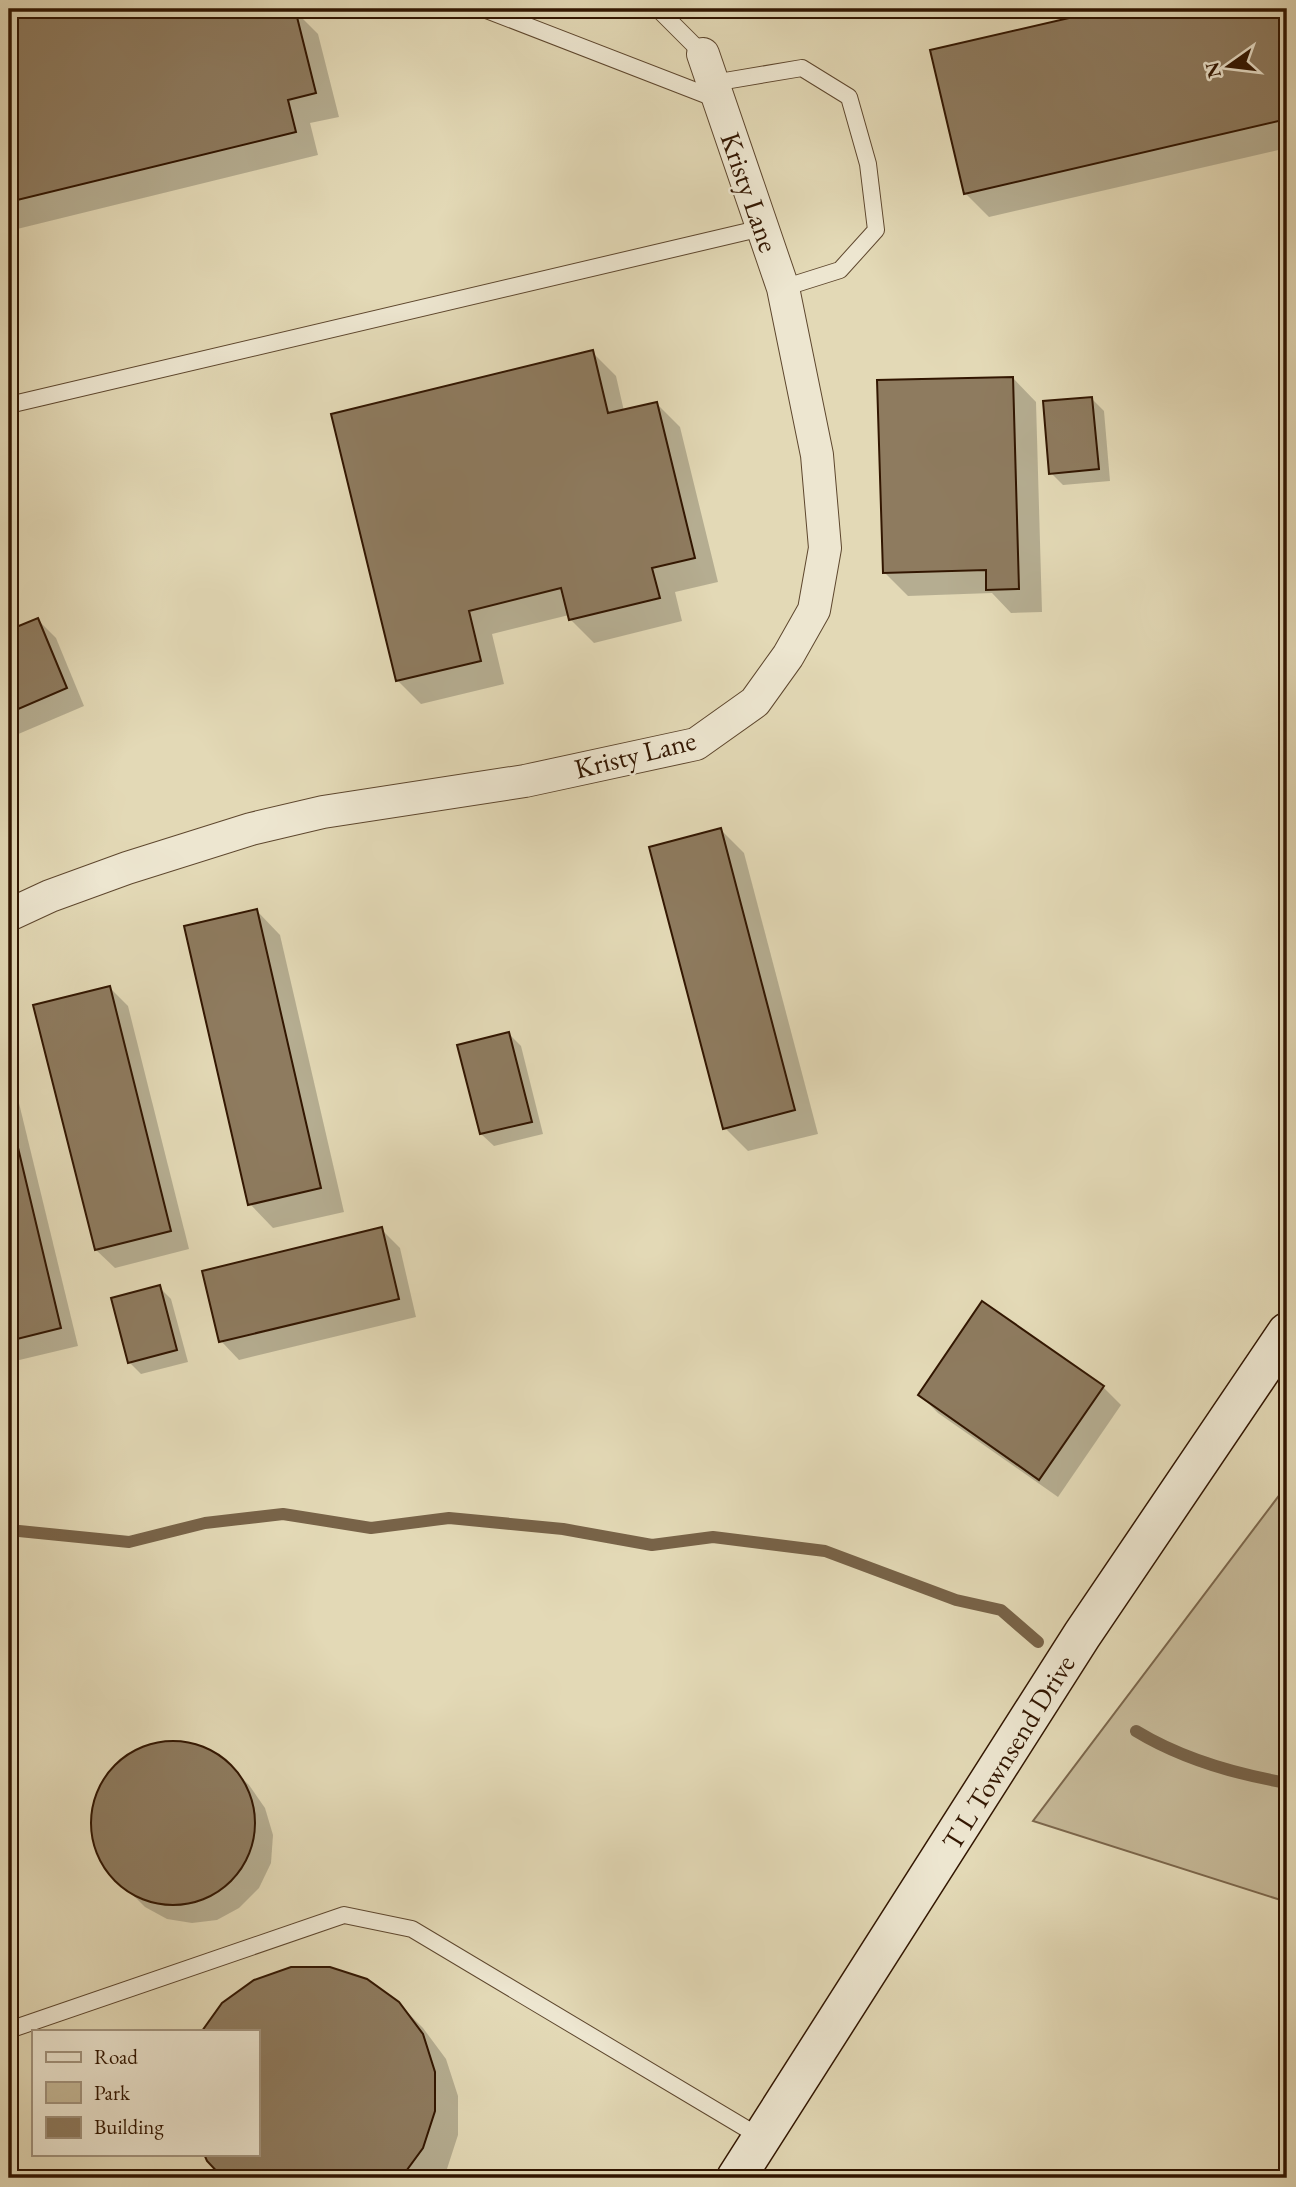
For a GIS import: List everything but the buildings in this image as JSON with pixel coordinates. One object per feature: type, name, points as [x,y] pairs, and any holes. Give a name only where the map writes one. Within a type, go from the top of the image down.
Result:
[{"type":"street","name":"Kristy Lane","points":[[9,915],[50,896],[127,867],[250,829],[323,812],[524,781],[696,744],[755,702],[788,656],[814,610],[825,548],[817,455],[783,288],[703,54]]},
{"type":"street","name":"T L Townsend Drive","points":[[736,2178],[1082,1635],[1287,1332]]},
{"type":"lane","points":[[484,9],[716,92],[802,68],[849,97],[868,164],[876,230],[840,270],[783,288]]},
{"type":"lane","points":[[658,9],[703,54]]},
{"type":"lane","points":[[9,405],[762,228]]},
{"type":"lane","points":[[9,2030],[344,1915],[412,1929],[762,2138]]},
{"type":"green space","points":[[1287,1485],[1287,1902],[1033,1821]]},
{"type":"waterway","points":[[9,1530],[129,1542],[205,1523],[283,1514],[371,1528],[449,1518],[563,1529],[652,1545],[713,1537],[825,1551],[956,1600],[1001,1610],[1038,1642]]},
{"type":"waterway","points":[[1136,1731],[1172,1750],[1209,1764],[1287,1783]]}]
